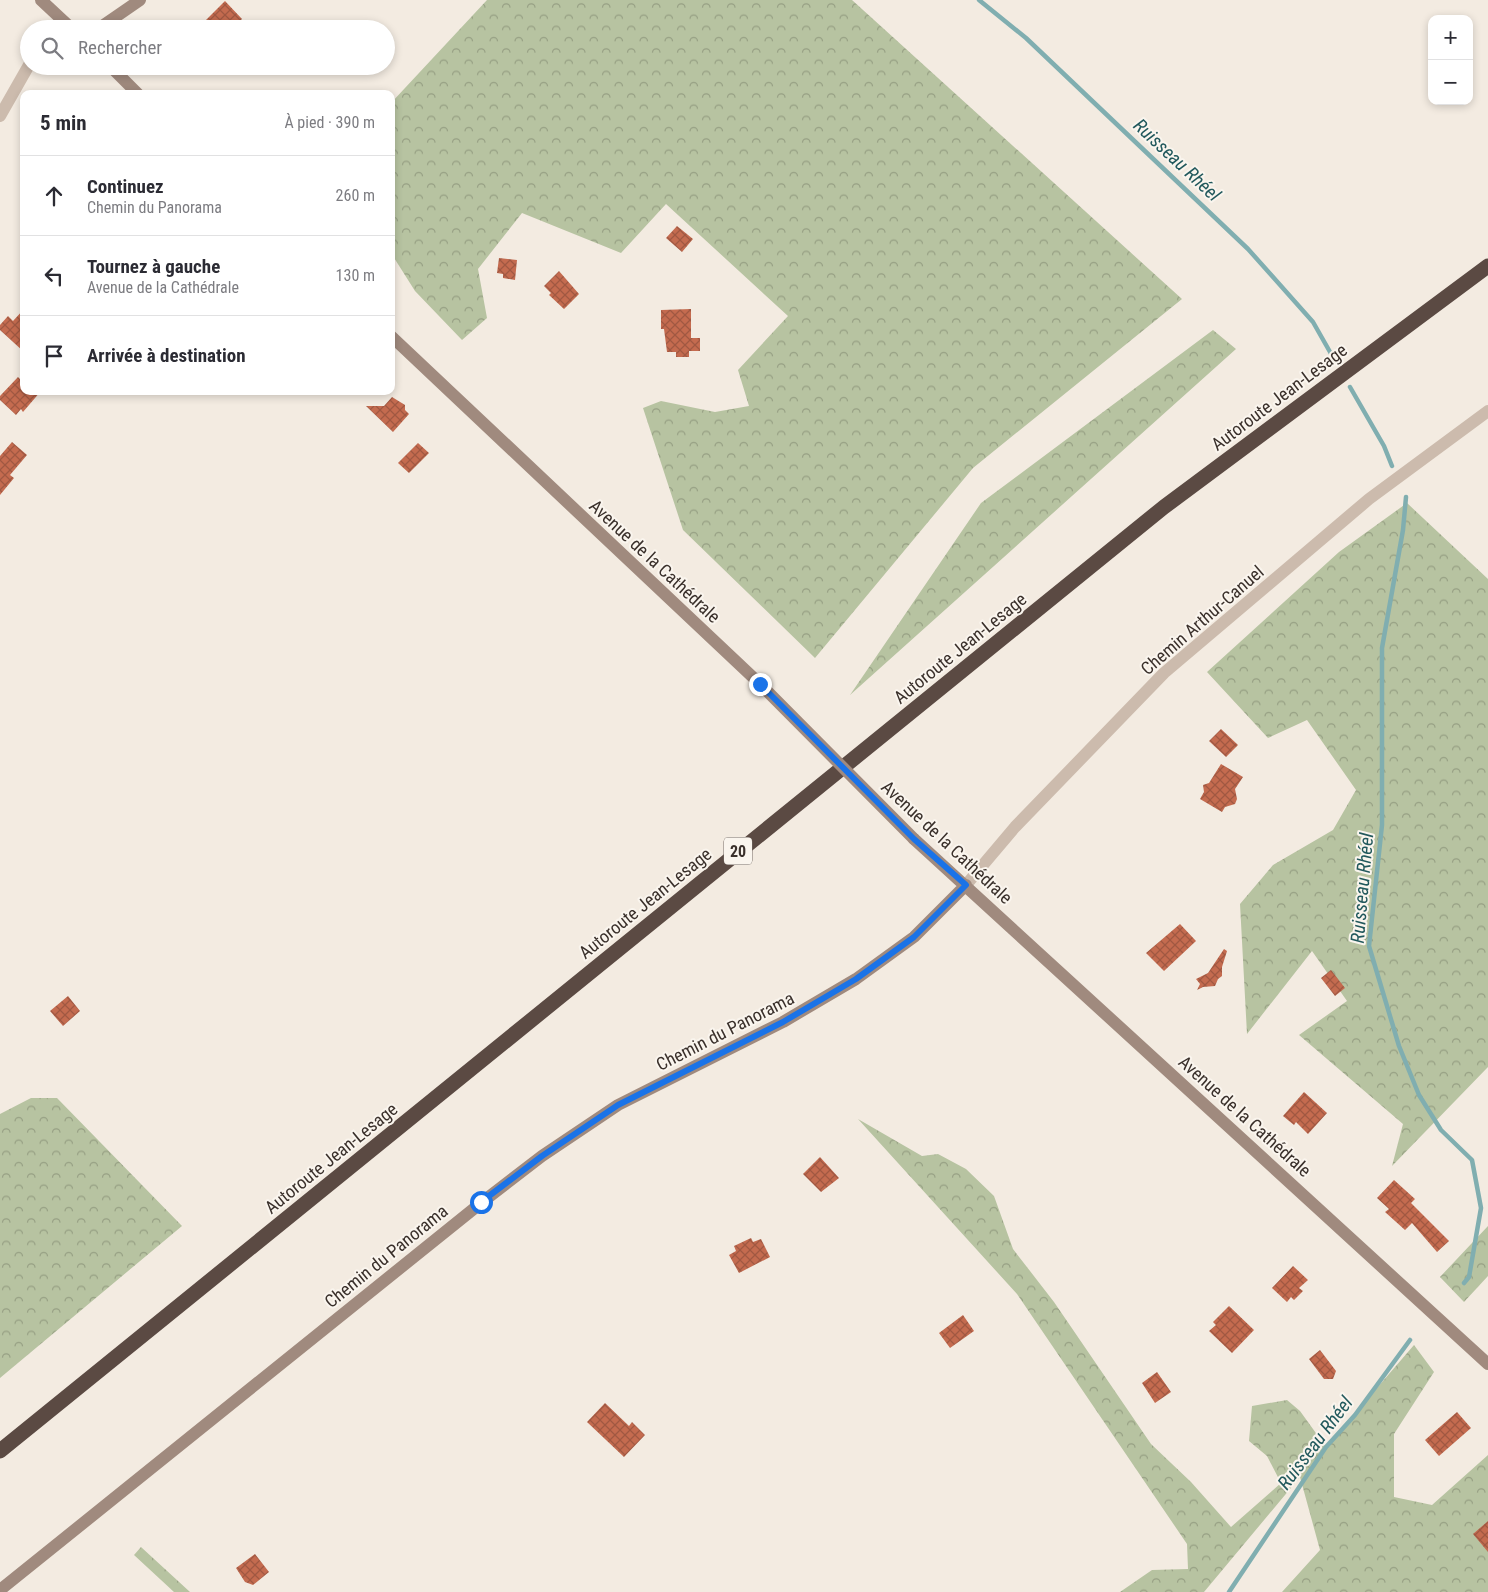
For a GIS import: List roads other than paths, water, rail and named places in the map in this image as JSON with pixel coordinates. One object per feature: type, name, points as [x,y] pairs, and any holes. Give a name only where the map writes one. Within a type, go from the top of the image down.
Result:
[{"type":"highway","name":"Autoroute Jean-Lesage","points":[[0,1451],[1164,507],[1488,266]]},
{"type":"street","points":[[41,0],[60,20]]},
{"type":"street","points":[[111,20],[140,0]]},
{"type":"street","points":[[0,116],[23,75]]},
{"type":"street","points":[[119,75],[134,90]]},
{"type":"street","name":"Avenue de la Cathédrale","points":[[395,340],[760,684],[914,839],[1488,1364]]},
{"type":"street","name":"Chemin Arthur-Canuel","points":[[966,885],[1015,827],[1164,673],[1369,499],[1488,411]]},
{"type":"street","name":"Chemin du Panorama","points":[[0,1590],[481,1202],[542,1156],[618,1105],[783,1022],[856,979],[914,937],[966,885]]},
{"type":"waterway","name":"Ruisseau Rhéel","points":[[979,0],[1026,38],[1248,249],[1313,322],[1334,359]]},
{"type":"waterway","name":"Ruisseau Rhéel","points":[[1350,387],[1384,446],[1392,466]]},
{"type":"waterway","name":"Ruisseau Rhéel","points":[[1406,497],[1403,530],[1382,648],[1382,825],[1369,946],[1399,1046],[1419,1095],[1441,1130],[1472,1160],[1481,1208],[1469,1277],[1464,1283]]},
{"type":"waterway","name":"Ruisseau Rhéel","points":[[1229,1592],[1326,1447],[1355,1415],[1410,1340]]}]
